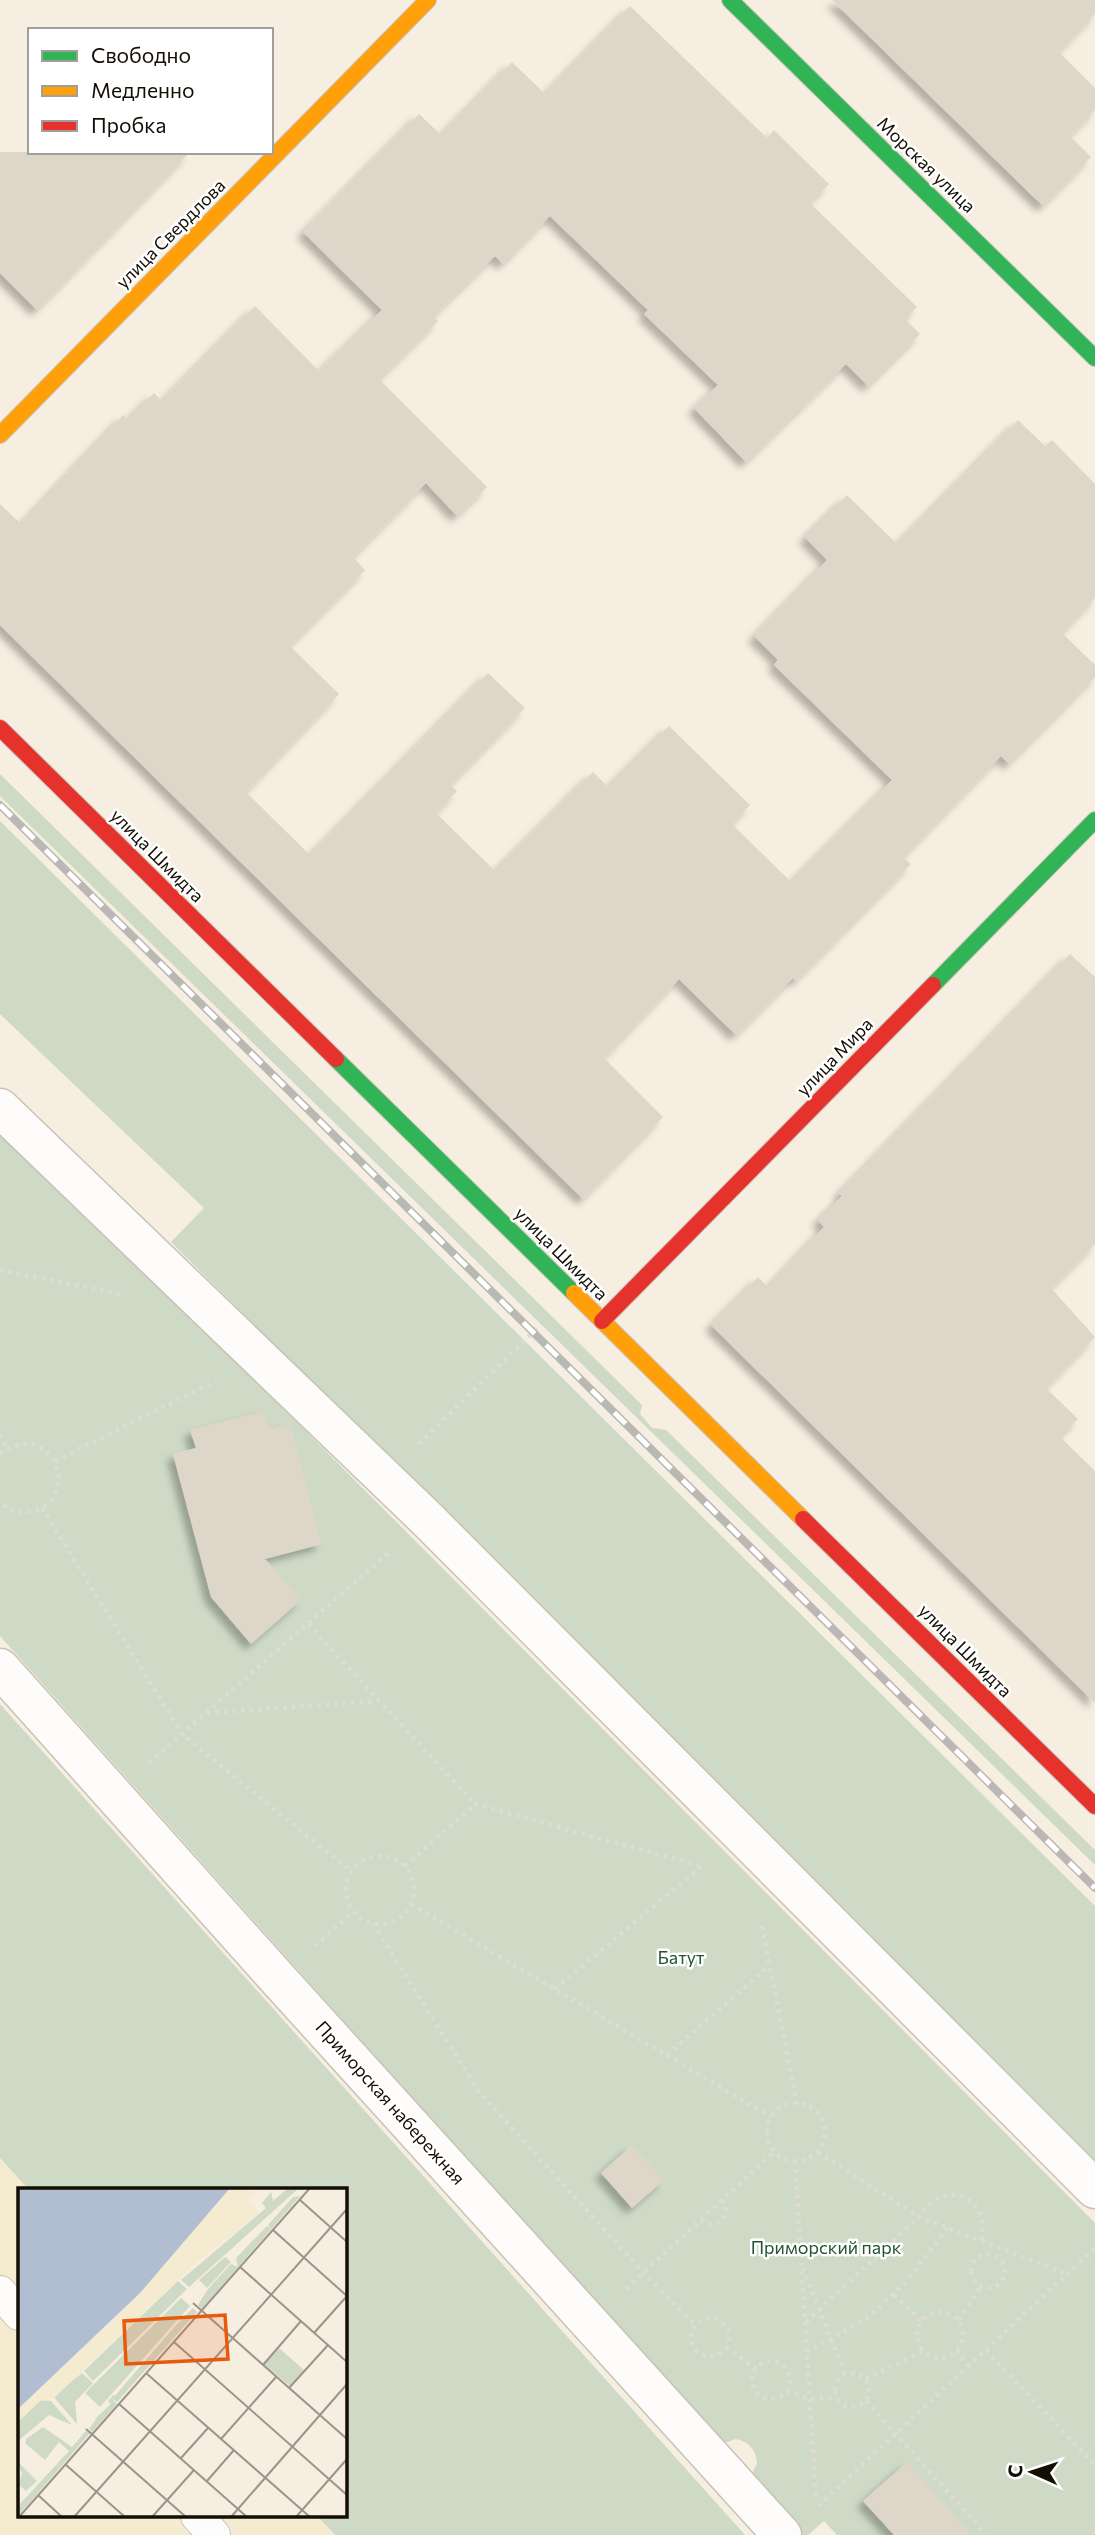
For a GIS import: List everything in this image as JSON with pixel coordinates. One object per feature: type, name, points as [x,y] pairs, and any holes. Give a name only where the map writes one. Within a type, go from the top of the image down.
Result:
[{"type":"street","name":"улица Свердлова","points":[[0,435],[428,0]]},
{"type":"street","name":"Морская улица","points":[[730,0],[1095,358]]},
{"type":"street","name":"улица Шмидта","points":[[0,728],[1095,1806]]},
{"type":"street","name":"улица Мира","points":[[602,1321],[1095,820]]},
{"type":"street","points":[[0,1108],[428,1520],[1095,2189]]},
{"type":"street","name":"Приморская набережная","points":[[0,1668],[782,2535]]},
{"type":"lane","points":[[0,2292],[18,2313]]},
{"type":"lane","points":[[199,2518],[215,2535]]},
{"type":"path","points":[[0,1270],[132,1296]]},
{"type":"path","points":[[383,1478],[547,1319]]},
{"type":"path","points":[[55,1461],[260,1359]]},
{"type":"path","points":[[0,1435],[7,1448]]},
{"type":"path","points":[[0,1454],[17,1444],[38,1446],[48,1452],[55,1461],[59,1481],[51,1501],[32,1512],[9,1509],[0,1503]]},
{"type":"path","points":[[42,1508],[182,1734],[351,1871]]},
{"type":"path","points":[[114,1795],[428,1520]]},
{"type":"path","points":[[308,1623],[475,1804],[715,1871]]},
{"type":"path","points":[[206,1713],[380,1701]]},
{"type":"path","points":[[405,1866],[475,1804]]},
{"type":"path","points":[[380,1854],[392,1857],[405,1866],[413,1881],[414,1893],[405,1914],[396,1921],[373,1924],[363,1920],[348,1903],[345,1892],[351,1871],[358,1862],[380,1854]]},
{"type":"path","points":[[555,1989],[702,1866]]},
{"type":"path","points":[[411,1904],[771,2117]]},
{"type":"path","points":[[373,1924],[479,2092],[696,2326]]},
{"type":"path","points":[[761,1924],[797,2104]]},
{"type":"path","points":[[667,2055],[769,1965]]},
{"type":"path","points":[[797,2104],[813,2108],[822,2119],[825,2133],[818,2152],[807,2160],[782,2158],[774,2152],[767,2134],[771,2117],[782,2107],[797,2104]]},
{"type":"path","points":[[590,2323],[774,2152]]},
{"type":"path","points":[[818,2152],[919,2217],[1067,2274]]},
{"type":"path","points":[[796,2161],[817,2507],[1095,2248]]},
{"type":"path","points":[[805,2322],[919,2217],[931,2200],[951,2194],[970,2201],[982,2217],[985,2227],[981,2241]]},
{"type":"path","points":[[701,2220],[705,2224],[715,2225],[723,2220],[727,2207],[723,2200]]},
{"type":"path","points":[[807,2353],[870,2316],[894,2295],[948,2228]]},
{"type":"path","points":[[998,2256],[1002,2249]]},
{"type":"path","points":[[987,2253],[998,2256],[1004,2265],[1005,2277],[992,2288],[981,2287],[973,2279],[973,2263],[987,2253]]},
{"type":"path","points":[[801,2262],[845,2374]]},
{"type":"path","points":[[959,2320],[947,2312],[926,2315],[916,2333],[919,2346],[937,2358],[956,2351],[962,2340],[959,2320],[981,2287]]},
{"type":"path","points":[[894,2295],[921,2320]]},
{"type":"path","points":[[712,2318],[724,2324],[729,2335],[726,2347],[716,2356],[699,2352],[692,2342],[696,2326],[712,2318]]},
{"type":"path","points":[[726,2347],[756,2369]]},
{"type":"path","points":[[986,2350],[1095,2465]]},
{"type":"path","points":[[866,2379],[923,2351]]},
{"type":"path","points":[[956,2351],[969,2366]]},
{"type":"path","points":[[768,2361],[785,2367],[790,2378],[787,2390],[778,2398],[760,2395],[753,2385],[753,2373],[756,2369],[768,2361]]},
{"type":"path","points":[[856,2373],[866,2379],[870,2390],[866,2401],[861,2405],[850,2407],[840,2403],[837,2398],[835,2387],[845,2374],[856,2373]]},
{"type":"path","points":[[787,2390],[810,2399],[837,2398]]},
{"type":"path","points":[[866,2401],[987,2535]]},
{"type":"green space","points":[[0,774],[642,1405],[640,1414],[652,1428],[666,1430],[1095,1850],[1095,1865],[0,796]]},
{"type":"green space","points":[[0,821],[1095,1906],[1095,2162],[171,1242],[204,1208],[0,1014]]},
{"type":"green space","name":"Приморский парк","points":[[0,1134],[228,1353],[1095,2223],[1095,2535],[837,2535],[824,2521],[808,2535],[802,2535],[750,2477],[757,2464],[751,2447],[736,2439],[721,2444],[0,1636]]},
{"type":"green space","points":[[0,1704],[745,2535],[335,2535],[319,2518],[346,2518],[346,2188],[27,2188],[0,2158]]},
{"type":"sand","points":[[0,2158],[27,2188],[18,2188],[18,2518],[319,2518],[335,2535],[0,2535]]},
{"type":"building","points":[[832,0],[1095,0],[1095,14],[1059,52],[1095,88],[1095,110],[1070,136],[1091,157],[1043,206]]},
{"type":"building","points":[[630,6],[767,138],[774,130],[829,184],[810,203],[917,307],[905,319],[920,334],[868,386],[846,364],[746,462],[694,408],[718,385],[644,314],[648,310],[550,216],[503,264],[495,256],[433,316],[438,321],[379,379],[487,487],[457,516],[426,483],[353,557],[365,570],[290,646],[339,694],[246,792],[310,855],[488,673],[525,708],[450,785],[457,791],[436,813],[495,871],[593,772],[608,787],[669,726],[750,805],[732,824],[791,882],[892,780],[774,665],[778,660],[754,636],[827,560],[805,537],[847,495],[897,544],[1018,420],[1045,446],[1052,440],[1095,484],[1095,598],[1062,633],[1095,665],[1095,677],[1009,764],[1001,756],[903,857],[911,864],[796,981],[793,978],[736,1035],[679,979],[604,1058],[663,1117],[583,1199],[0,625],[0,504],[21,524],[123,415],[128,419],[154,393],[162,401],[255,306],[319,371],[382,310],[303,232],[419,114],[441,135],[512,62],[545,94]]},
{"type":"building","points":[[0,152],[188,154],[37,310],[0,273]]},
{"type":"building","points":[[1070,954],[1095,977],[1095,1244],[1051,1288],[1095,1337],[1046,1388],[1078,1419],[1060,1437],[1095,1471],[1095,1703],[711,1325],[758,1277],[768,1287],[824,1227],[818,1220],[842,1196],[839,1193]]},
{"type":"building","points":[[264,1411],[269,1429],[290,1423],[322,1544],[265,1559],[301,1600],[251,1644],[211,1597],[173,1454],[196,1448],[190,1430]]},
{"type":"building","points":[[632,2145],[664,2180],[632,2208],[601,2173]]},
{"type":"building","points":[[907,2462],[972,2535],[894,2535],[863,2501]]},
{"type":"railway","points":[[0,805],[1095,1888]]},
{"type":"traffic: fast","points":[[730,0],[1095,358]]},
{"type":"traffic: fast","points":[[933,985],[1095,820]]},
{"type":"traffic: fast","points":[[336,1059],[574,1293]]},
{"type":"traffic: slow","points":[[0,435],[428,0]]},
{"type":"traffic: slow","points":[[574,1293],[803,1519]]},
{"type":"traffic: jam","points":[[0,728],[336,1059]]},
{"type":"traffic: jam","points":[[602,1321],[933,985]]},
{"type":"traffic: jam","points":[[803,1519],[1095,1806]]},
{"type":"park label","name":"Батут","points":[[681,1958]]}]
